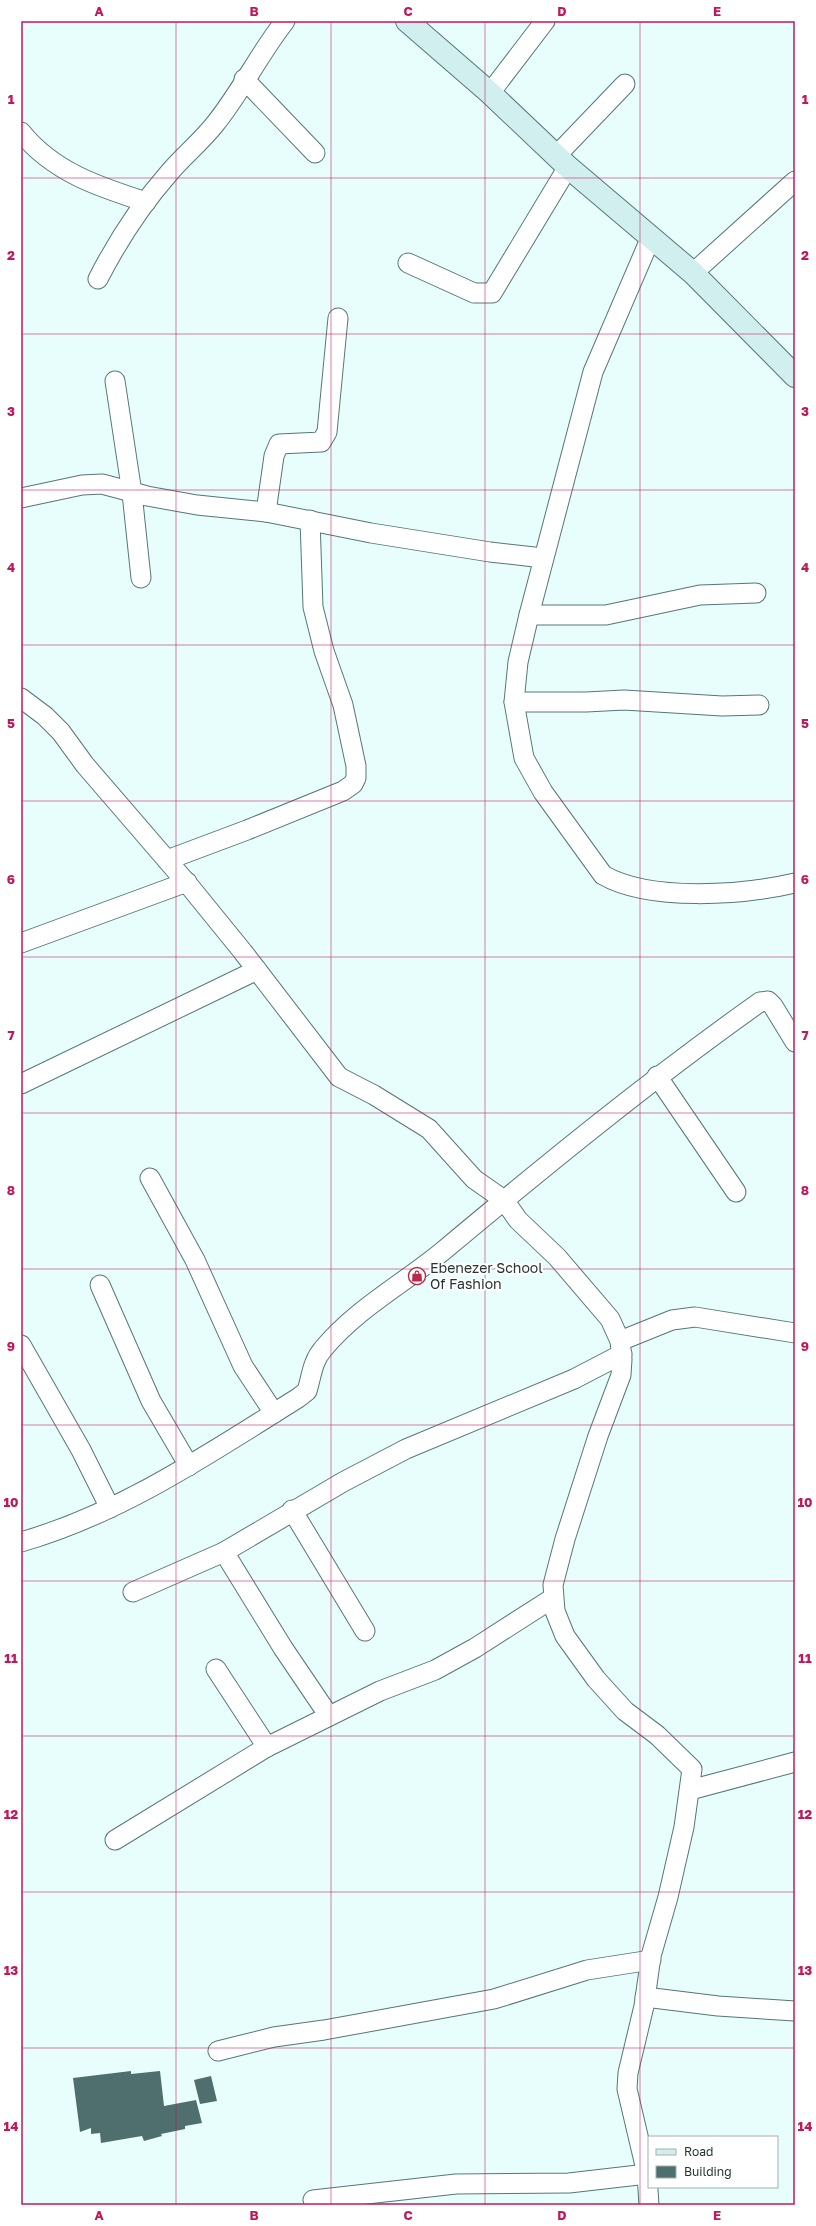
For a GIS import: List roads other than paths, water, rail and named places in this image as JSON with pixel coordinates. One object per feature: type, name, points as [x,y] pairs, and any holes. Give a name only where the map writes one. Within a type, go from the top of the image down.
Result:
[{"type":"street","points":[[98,279],[116,243],[169,172],[216,124],[267,44],[285,21]]},
{"type":"street","points":[[407,21],[490,93],[562,162],[693,273],[795,376]]},
{"type":"street","points":[[490,93],[545,21]]},
{"type":"street","points":[[244,79],[315,153]]},
{"type":"street","points":[[408,263],[474,293],[492,293],[562,162],[625,84]]},
{"type":"street","points":[[21,132],[41,154],[58,166],[101,187],[146,202]]},
{"type":"street","points":[[693,273],[795,181]]},
{"type":"street","points":[[651,238],[593,372],[543,558],[518,662],[514,702],[524,758],[543,792],[603,875],[615,882],[631,887],[686,893],[739,891],[776,887],[795,883]]},
{"type":"street","points":[[266,512],[274,456],[279,444],[321,442],[327,432],[338,318]]},
{"type":"street","points":[[115,381],[132,493],[141,578]]},
{"type":"street","points":[[21,498],[82,485],[102,484],[132,493],[197,505],[266,512],[371,533],[490,552],[543,558]]},
{"type":"street","points":[[167,860],[247,830],[343,791],[353,784],[356,778],[356,766],[342,705],[324,651],[313,607],[310,520]]},
{"type":"street","points":[[529,616],[606,615],[700,595],[756,593]]},
{"type":"street","points":[[21,698],[46,716],[61,732],[85,765],[187,882],[339,1077],[374,1095],[429,1129],[474,1179],[504,1200],[518,1220],[556,1257],[610,1319],[621,1347],[621,1374],[598,1436],[565,1539],[553,1585],[553,1598],[555,1611],[565,1636],[596,1678],[625,1711],[688,1762],[692,1768],[690,1790],[668,1898],[651,1960],[645,1997],[628,2073],[627,2089],[647,2174],[649,2205]]},
{"type":"street","points":[[514,702],[586,702],[624,700],[722,706],[760,705]]},
{"type":"street","points":[[21,943],[187,882]]},
{"type":"street","points":[[21,1084],[257,970]]},
{"type":"street","points":[[21,1542],[78,1523],[110,1508],[188,1466],[307,1391],[312,1364],[322,1350],[342,1328],[442,1252],[657,1076],[760,1002],[768,1001],[773,1006],[795,1042]]},
{"type":"street","points":[[657,1076],[736,1192]]},
{"type":"street","points":[[150,1178],[196,1260],[243,1366],[274,1413]]},
{"type":"street","points":[[100,1286],[151,1401],[188,1466]]},
{"type":"street","points":[[133,1592],[224,1552],[292,1510],[406,1449],[574,1379],[621,1347],[672,1320],[695,1317],[795,1333]]},
{"type":"street","points":[[21,1345],[81,1450],[110,1508]]},
{"type":"street","points":[[292,1510],[366,1631]]},
{"type":"street","points":[[224,1552],[276,1637],[329,1716]]},
{"type":"street","points":[[116,1840],[267,1747],[380,1692],[435,1670],[476,1648],[553,1598]]},
{"type":"street","points":[[216,1669],[267,1747]]},
{"type":"street","points":[[690,1790],[795,1762]]},
{"type":"street","points":[[218,2051],[274,2037],[332,2029],[480,2002],[587,1970],[651,1960]]},
{"type":"street","points":[[645,1997],[718,2006],[795,2011]]},
{"type":"street","points":[[313,2200],[456,2184],[569,2183],[647,2174]]},
{"type":"place","name":"Ebenezer School Of Fashion","points":[[417,1276]]}]
